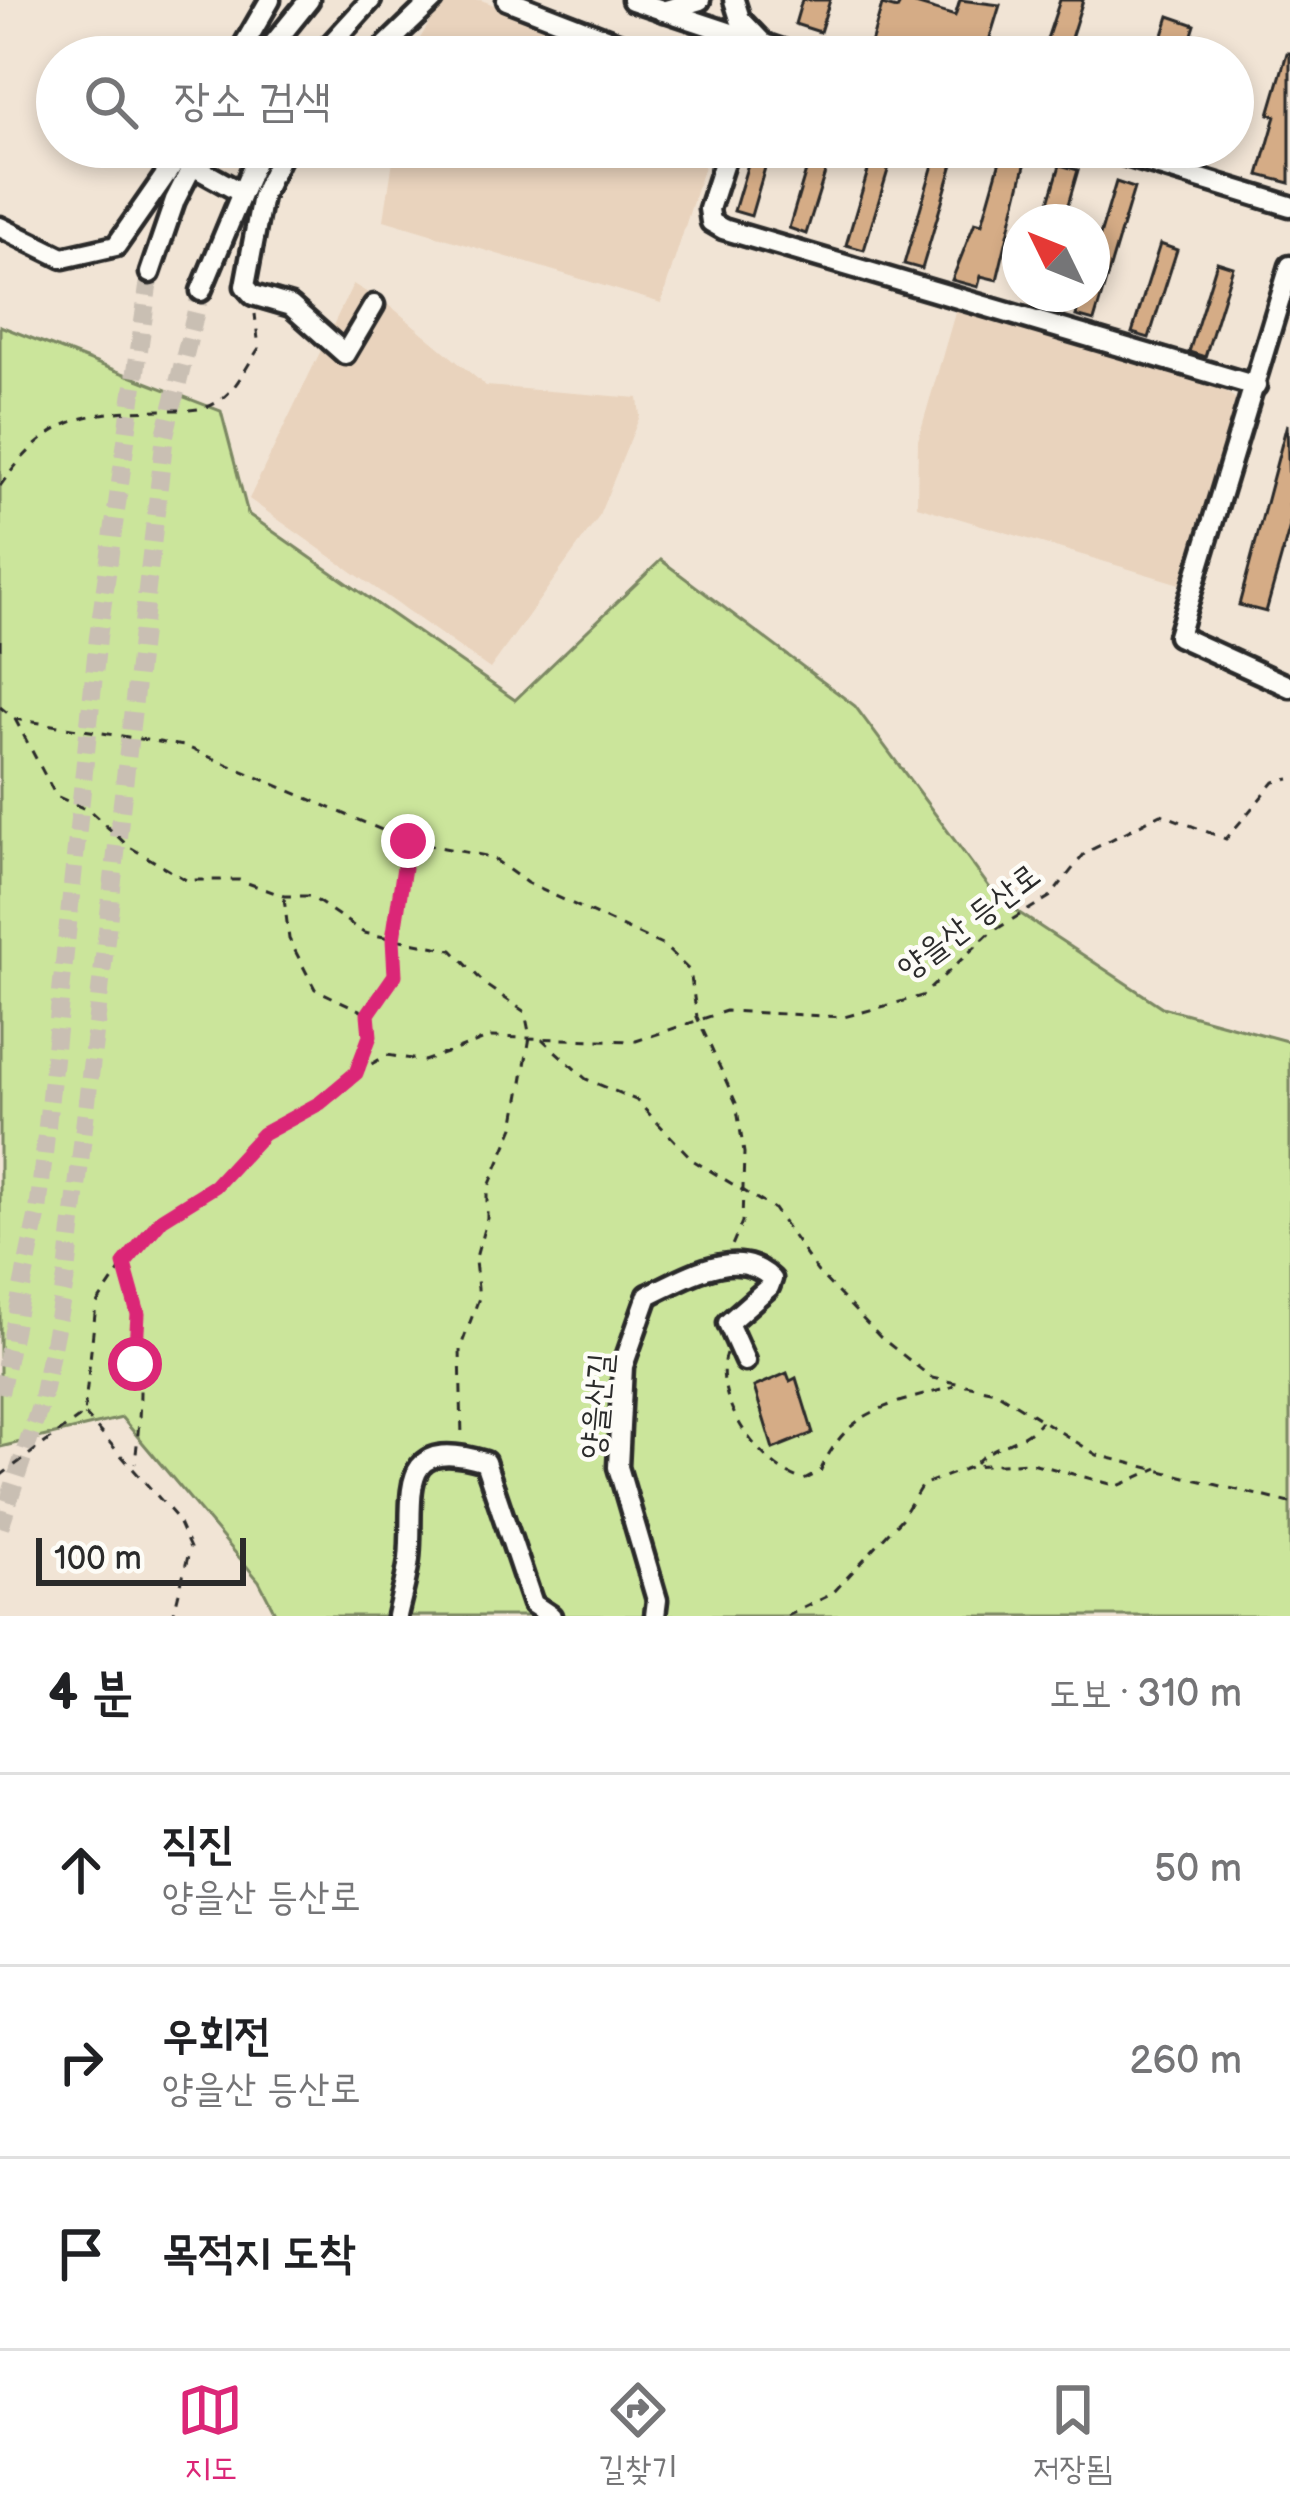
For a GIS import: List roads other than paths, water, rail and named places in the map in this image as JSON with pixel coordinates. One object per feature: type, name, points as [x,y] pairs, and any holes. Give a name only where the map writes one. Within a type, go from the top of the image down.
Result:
[{"type":"street","points":[[249,36],[270,0]]},
{"type":"street","points":[[280,36],[308,0]]},
{"type":"street","points":[[338,36],[371,0]]},
{"type":"street","points":[[396,36],[433,0]]},
{"type":"street","points":[[507,0],[600,36]]},
{"type":"street","points":[[632,0],[728,36]]},
{"type":"street","points":[[663,10],[700,0]]},
{"type":"street","points":[[714,30],[723,0]]},
{"type":"street","points":[[734,0],[752,36]]},
{"type":"street","points":[[0,227],[63,258],[116,246],[178,168]]},
{"type":"street","points":[[150,274],[184,168]]},
{"type":"street","points":[[206,168],[240,191]]},
{"type":"street","points":[[200,291],[251,168]]},
{"type":"street","points":[[272,168],[243,275],[253,295],[291,306],[345,354],[374,305]]},
{"type":"street","points":[[722,168],[709,208],[711,222],[723,229],[1256,386]]},
{"type":"street","points":[[1165,168],[1290,206]]},
{"type":"street","points":[[1290,266],[1178,637],[1290,687]]},
{"type":"street","name":"양을산길","points":[[655,1616],[657,1600],[618,1467],[623,1366],[648,1295],[722,1266],[749,1262],[772,1279],[769,1288],[728,1322],[741,1352]]},
{"type":"street","points":[[397,1616],[409,1558],[409,1492],[420,1463],[438,1454],[485,1462],[533,1604],[551,1616]]},
{"type":"tunnel","points":[[0,1393],[38,1212],[98,637],[150,273]]},
{"type":"tunnel","points":[[0,1527],[41,1403],[67,1273],[165,435],[201,291]]}]
